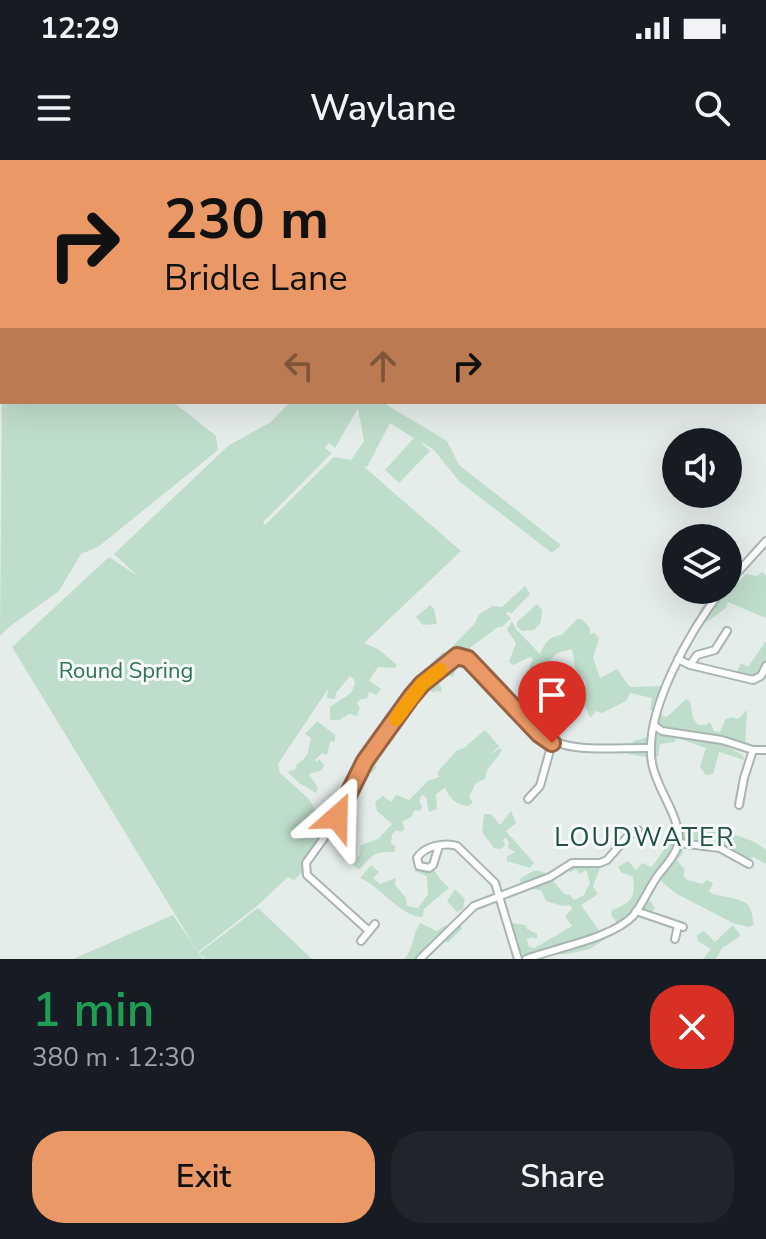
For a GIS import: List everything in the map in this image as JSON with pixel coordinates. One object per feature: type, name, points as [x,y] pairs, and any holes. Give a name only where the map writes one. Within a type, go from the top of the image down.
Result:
[{"type":"street","points":[[742,568],[766,541]]},
{"type":"street","points":[[526,959],[613,931],[636,911],[679,843],[678,830],[652,764],[651,748],[661,700],[678,659],[711,604]]},
{"type":"street","points":[[690,665],[697,655],[715,650],[727,631]]},
{"type":"street","points":[[369,931],[307,875],[306,863],[334,824],[365,761],[422,684],[457,656],[468,659],[539,734],[552,743],[574,748],[651,748]]},
{"type":"street","points":[[678,659],[690,665],[753,680],[761,676],[766,666]]},
{"type":"street","points":[[655,726],[662,731],[766,750]]},
{"type":"street","points":[[528,799],[540,786],[552,743]]},
{"type":"street","points":[[740,806],[744,778],[753,750]]},
{"type":"street","points":[[420,959],[474,906],[550,877],[572,863],[600,863],[635,834]]},
{"type":"street","points":[[439,846],[449,843],[457,846],[495,883],[518,959]]},
{"type":"street","points":[[679,843],[702,845],[749,864]]},
{"type":"street","points":[[636,911],[680,927],[675,939]]},
{"type":"street","points":[[361,941],[375,924]]},
{"type":"green space","points":[[2,404],[176,404],[216,436],[218,450],[98,547],[81,554],[59,591],[0,636]]},
{"type":"green space","name":"Round Spring","points":[[288,404],[385,404],[447,441],[459,465],[561,545],[552,553],[460,482],[433,449],[420,441],[430,451],[399,483],[385,470],[414,438],[390,423],[367,467],[363,466],[461,551],[364,643],[378,649],[397,665],[395,668],[378,667],[369,681],[381,689],[376,695],[369,692],[367,698],[357,703],[360,708],[357,716],[349,714],[339,720],[330,720],[330,707],[351,693],[354,679],[350,676],[336,693],[335,699],[327,698],[328,689],[278,764],[280,773],[309,799],[315,810],[332,822],[312,850],[307,868],[294,880],[288,877],[257,906],[198,952],[12,647],[109,557],[138,576],[114,554],[228,446],[271,422]],"holes":[[[358,408],[364,441],[351,460],[334,457],[265,525],[263,522],[332,453],[325,448],[329,443],[335,448]]]},
{"type":"green space","points":[[762,572],[766,575],[766,618],[733,604],[742,604],[742,578],[746,574],[757,576]]},
{"type":"green space","points":[[525,586],[530,594],[512,613],[507,612],[511,618],[502,627],[471,647],[470,656],[456,654],[450,649],[475,623],[479,614],[493,606],[502,607]]},
{"type":"green space","points":[[537,604],[542,610],[541,622],[534,630],[522,631],[517,627],[517,622]]},
{"type":"green space","points":[[727,604],[705,623],[697,620],[702,606]]},
{"type":"green space","points":[[430,605],[437,624],[423,625],[416,617]]},
{"type":"green space","points":[[577,619],[582,619],[590,628],[590,635],[594,632],[599,639],[593,658],[600,678],[617,669],[630,687],[664,686],[660,712],[650,710],[652,698],[630,693],[626,701],[602,713],[596,711],[590,718],[586,708],[572,695],[572,689],[586,683],[575,668],[572,649],[557,653],[547,664],[567,688],[565,696],[558,696],[554,683],[545,689],[541,686],[546,676],[543,672],[532,673],[529,668],[533,659],[530,657],[513,665],[509,662],[516,643],[507,630],[512,621],[540,654],[548,641],[562,635]]},
{"type":"green space","points":[[766,641],[766,662],[758,676],[751,678],[736,674],[741,663],[748,667]]},
{"type":"green space","points":[[443,652],[450,653],[454,659],[455,673],[453,677],[445,673],[438,679],[442,691],[431,692],[425,670]]},
{"type":"green space","points":[[686,699],[690,701],[693,718],[698,725],[710,722],[714,731],[720,732],[725,720],[731,717],[738,719],[747,710],[745,745],[729,740],[725,746],[743,755],[744,760],[719,752],[713,774],[706,775],[700,767],[706,748],[677,738],[674,742],[660,744],[658,756],[654,757],[649,747],[647,757],[628,754],[628,748],[634,741],[662,733],[659,714],[667,717]]},
{"type":"green space","points":[[317,721],[335,735],[335,741],[330,742],[327,755],[322,753],[315,760],[317,762],[319,759],[324,765],[321,770],[309,774],[318,788],[316,793],[287,771],[295,770],[306,756],[311,738],[305,734]]},
{"type":"green space","points":[[384,722],[393,729],[393,738],[386,746],[381,745],[376,768],[367,773],[358,792],[351,798],[349,789],[368,760],[362,753]]},
{"type":"green space","points":[[485,730],[499,746],[489,755],[500,748],[502,751],[487,770],[485,779],[476,783],[469,797],[473,802],[469,806],[457,803],[445,788],[436,794],[437,809],[429,812],[426,797],[422,795],[420,811],[414,810],[412,816],[402,822],[405,829],[401,832],[396,830],[392,835],[391,844],[396,846],[394,852],[374,855],[359,870],[352,864],[360,854],[361,845],[378,839],[392,824],[377,811],[375,802],[383,796],[391,802],[396,795],[409,800],[428,781],[439,777],[437,773],[456,751]]},
{"type":"green space","points":[[511,811],[516,823],[506,831],[534,863],[530,868],[507,861],[507,856],[515,852],[508,848],[506,838],[503,839],[505,846],[494,848],[482,832],[484,814],[491,814],[500,825]]},
{"type":"green space","points":[[702,829],[752,841],[766,850],[766,864],[753,857],[748,860],[722,847],[681,840],[681,830]]},
{"type":"green space","points":[[676,832],[673,851],[682,847],[683,853],[677,860],[685,870],[683,875],[687,880],[702,884],[707,880],[713,883],[709,892],[747,904],[754,924],[750,927],[735,924],[675,893],[659,879],[667,868],[643,899],[650,901],[655,908],[652,912],[640,910],[618,924],[611,915],[612,910],[631,899],[634,884],[633,877],[621,872],[618,867],[628,861],[636,870],[642,863],[652,867],[671,834]]},
{"type":"green space","points":[[589,864],[591,868],[601,865],[593,887],[598,894],[581,905],[605,939],[590,949],[554,954],[543,959],[519,953],[511,923],[525,925],[537,934],[537,939],[527,939],[529,947],[535,948],[572,926],[565,916],[572,909],[570,905],[546,901],[542,891],[521,885],[520,879],[533,871],[542,872],[574,900],[584,895],[590,883],[586,870],[580,874],[576,869],[570,872],[567,867]]},
{"type":"green space","points":[[371,865],[379,872],[373,878],[380,884],[396,878],[395,885],[406,898],[407,906],[418,908],[428,894],[427,876],[414,871],[418,867],[433,868],[449,888],[424,909],[423,917],[415,916],[360,878]]},
{"type":"green space","points":[[455,889],[465,899],[463,909],[457,912],[447,901]]},
{"type":"green space","points":[[258,908],[312,959],[205,959],[199,953]]},
{"type":"green space","points":[[173,915],[203,959],[73,959]]},
{"type":"green space","points":[[459,921],[462,929],[448,942],[440,940],[423,959],[404,959],[420,923],[437,931]]},
{"type":"green space","points":[[733,925],[741,936],[722,948],[716,959],[703,959],[711,949],[698,941],[697,935],[704,931],[715,942]]},
{"type":"slow traffic","points":[[396,719],[422,684],[440,670]]},
{"type":"district","name":"LOUDWATER","points":[[645,837]]},
{"type":"route","points":[[337,817],[365,761],[411,697],[457,656],[468,659],[539,734],[552,743]]}]
